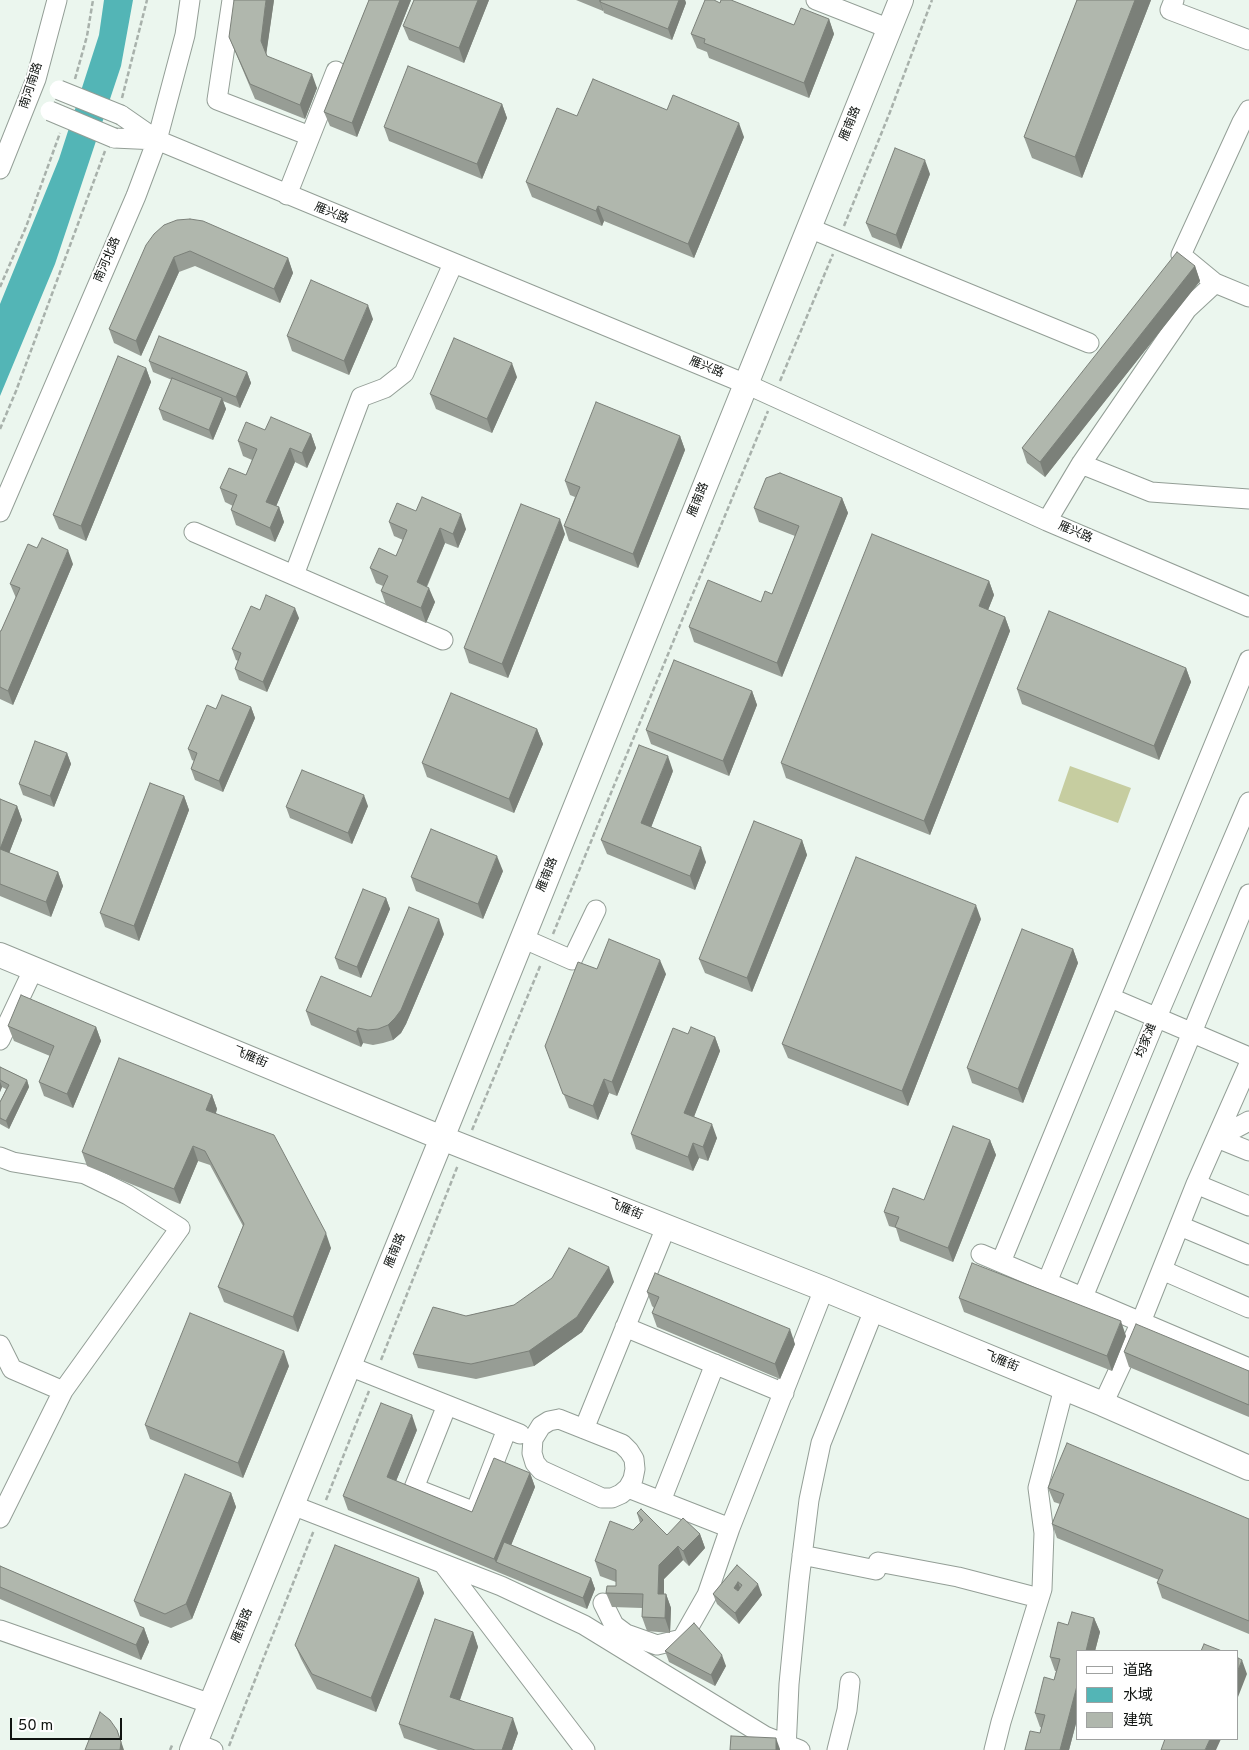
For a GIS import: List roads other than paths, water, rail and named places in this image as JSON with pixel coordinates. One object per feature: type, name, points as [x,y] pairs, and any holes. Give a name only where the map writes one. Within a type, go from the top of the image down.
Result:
[{"type":"main road","name":"雁南路","points":[[200,1748],[211,1704],[442,1138],[901,0]]},
{"type":"main road","name":"飞雁街","points":[[0,955],[442,1138],[824,1289],[1103,1404],[1249,1468]]},
{"type":"street","name":"南河南路","points":[[0,169],[36,80],[57,0]]},
{"type":"street","name":"南河北路","points":[[0,512],[136,196],[157,140],[185,35],[190,0]]},
{"type":"street","points":[[232,0],[217,100],[310,136]]},
{"type":"street","points":[[816,0],[890,29]]},
{"type":"street","points":[[1174,0],[1170,10],[1249,40]]},
{"type":"street","points":[[287,195],[336,71]]},
{"type":"street","points":[[36,80],[67,86],[121,107],[157,140]]},
{"type":"street","points":[[28,102],[111,140],[157,140]]},
{"type":"street","points":[[1249,110],[1182,254],[1215,283],[1249,296]]},
{"type":"street","name":"雁兴路","points":[[157,140],[746,384],[1047,521],[1249,607]]},
{"type":"street","points":[[809,228],[1089,343]]},
{"type":"street","points":[[294,575],[361,397],[385,388],[404,373],[453,264]]},
{"type":"street","points":[[1047,521],[1081,464],[1187,309],[1215,283]]},
{"type":"street","points":[[1081,464],[1151,492],[1249,499]]},
{"type":"street","points":[[194,532],[442,640]]},
{"type":"street","points":[[1001,1262],[1249,660]]},
{"type":"street","name":"均家滩","points":[[1047,1282],[1249,802]]},
{"type":"street","points":[[1082,1297],[1249,894]]},
{"type":"street","points":[[522,938],[572,960],[596,910]]},
{"type":"street","points":[[0,1040],[34,968]]},
{"type":"street","points":[[1111,998],[1249,1057]]},
{"type":"street","points":[[1103,1404],[1141,1322],[1196,1184],[1249,1064]]},
{"type":"street","points":[[1217,1138],[1249,1121]]},
{"type":"street","points":[[1217,1138],[1249,1150]]},
{"type":"street","points":[[0,1157],[14,1162],[85,1174],[128,1195],[180,1228],[63,1392],[0,1518]]},
{"type":"street","points":[[1196,1184],[1249,1206]]},
{"type":"street","points":[[1180,1226],[1249,1255]]},
{"type":"street","points":[[584,1429],[666,1227]]},
{"type":"street","points":[[980,1254],[1249,1368]]},
{"type":"street","points":[[1162,1270],[1249,1308]]},
{"type":"street","points":[[603,1603],[614,1626],[626,1634],[657,1644],[682,1639],[707,1595],[730,1528],[824,1289]]},
{"type":"street","points":[[292,1505],[501,1586],[584,1625],[765,1736],[791,1748],[789,1684],[808,1500],[821,1443],[874,1310]]},
{"type":"street","points":[[626,1327],[784,1392]]},
{"type":"street","points":[[0,1345],[6,1371],[63,1392]]},
{"type":"street","points":[[661,1501],[715,1364]]},
{"type":"street","points":[[349,1366],[533,1439]]},
{"type":"street","points":[[994,1750],[1042,1589],[1044,1533],[1038,1488],[1064,1388]]},
{"type":"street","points":[[446,1405],[414,1488],[475,1512],[508,1429]]},
{"type":"street","points":[[559,1419],[584,1429],[622,1444],[634,1459],[634,1479],[621,1494],[612,1498],[602,1498],[541,1470],[535,1462],[532,1453],[533,1439],[541,1426],[549,1421],[559,1419]]},
{"type":"street","points":[[628,1488],[730,1528]]},
{"type":"street","points":[[802,1555],[876,1570],[878,1562],[958,1577],[1039,1598]]},
{"type":"street","points":[[444,1564],[585,1750]]},
{"type":"street","points":[[0,1630],[211,1704]]},
{"type":"street","points":[[837,1750],[847,1710],[850,1682]]},
{"type":"water","points":[[104,0],[133,0],[121,66],[55,264],[0,396],[0,304],[59,159],[99,35]]}]
